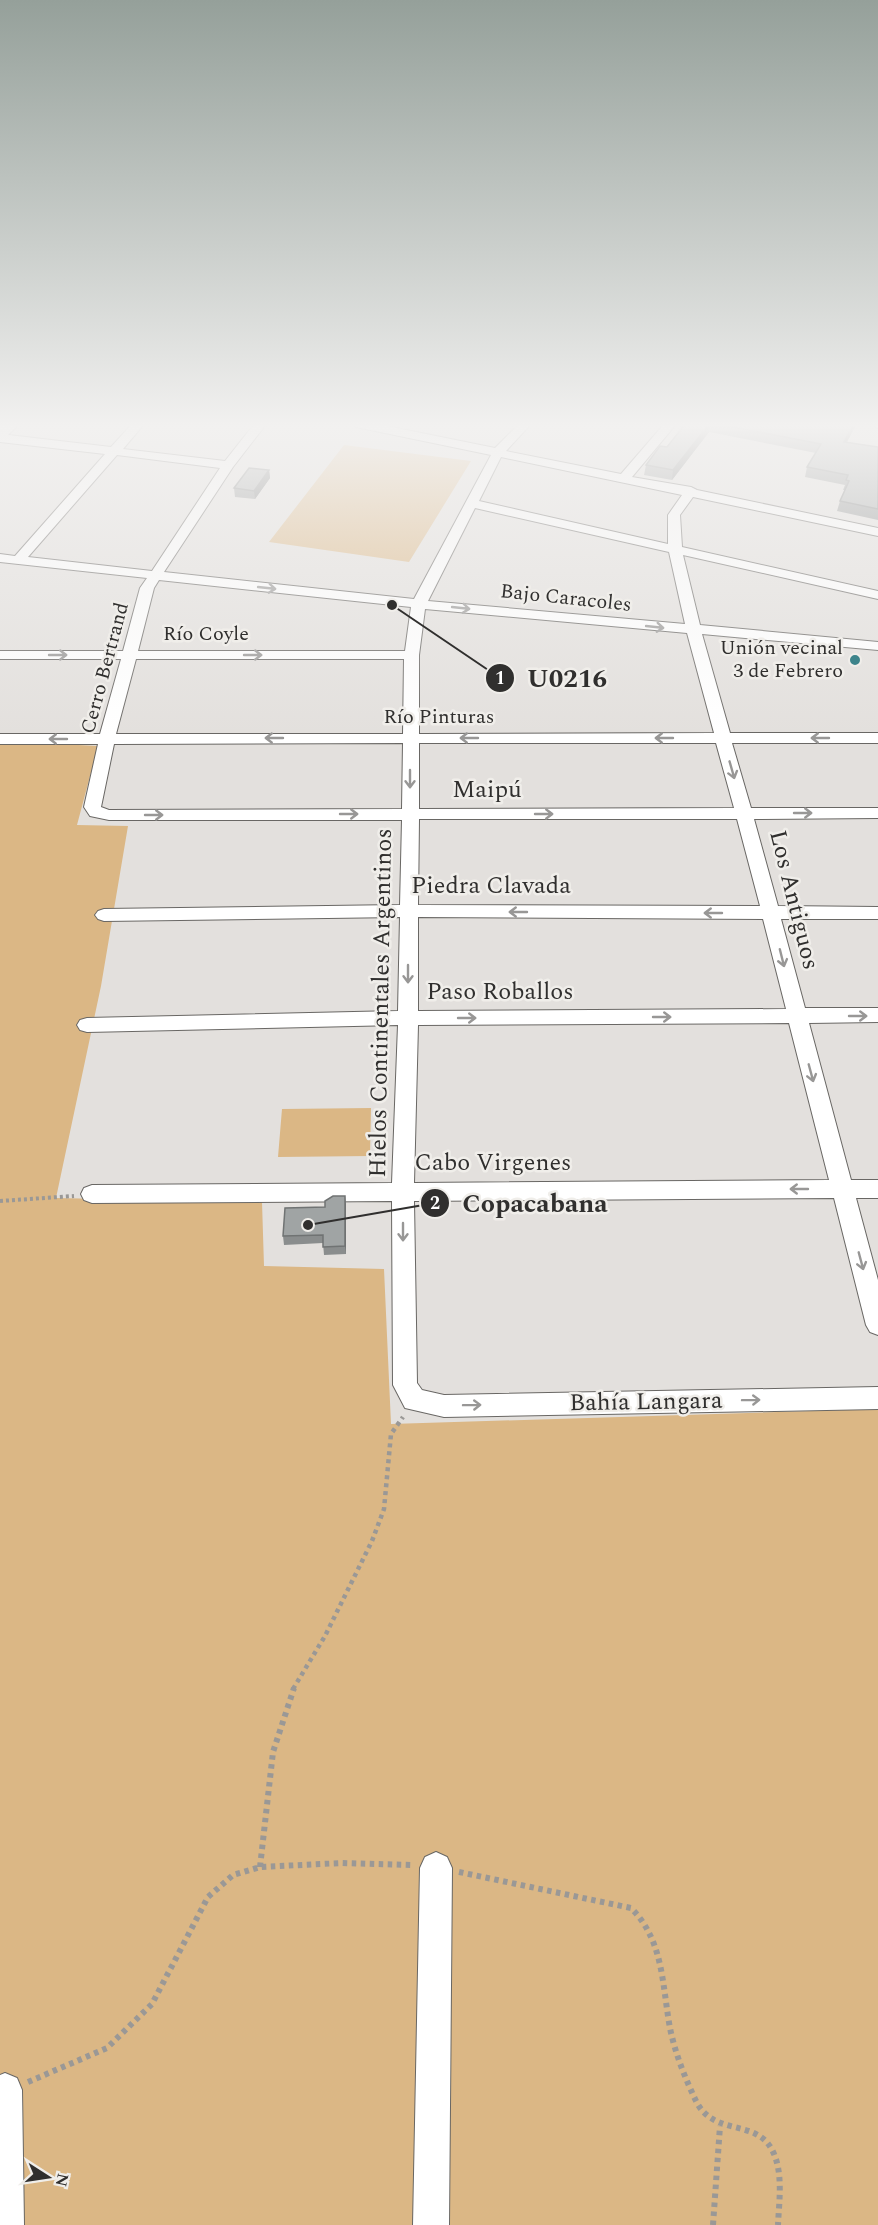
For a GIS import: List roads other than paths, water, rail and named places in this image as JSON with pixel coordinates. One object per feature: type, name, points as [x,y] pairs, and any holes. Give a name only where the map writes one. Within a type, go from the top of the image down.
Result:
[{"type":"street","points":[[18,560],[47,527]]},
{"type":"street","name":"Cerro Bertrand","points":[[96,812],[92,807],[107,739],[147,588],[187,527]]},
{"type":"street","name":"Hielos Continentales Argentinos","points":[[414,1401],[405,1385],[403,1191],[408,1018],[412,655],[419,604],[459,527]]},
{"type":"street","points":[[574,527],[878,595]]},
{"type":"street","name":"Los Antiguos","points":[[674,527],[675,550],[694,630],[878,1325]]},
{"type":"street","points":[[859,527],[878,531]]},
{"type":"street","name":"Bajo Caracoles","points":[[0,558],[419,604],[878,646]]},
{"type":"street","name":"Río Coyle","points":[[0,655],[412,655]]},
{"type":"street","name":"Río Pinturas","points":[[0,739],[878,738]]},
{"type":"street","name":"Maipú","points":[[96,812],[109,815],[878,813]]},
{"type":"street","name":"Piedra Clavada","points":[[104,915],[409,911],[878,913]]},
{"type":"street","name":"Paso Roballos","points":[[87,1026],[408,1018],[878,1016]]},
{"type":"street","name":"Cabo Virgenes","points":[[92,1194],[878,1189]]},
{"type":"street","name":"Bahía Langara","points":[[414,1401],[444,1406],[878,1398]]},
{"type":"street","points":[[430,2225],[436,1868]]},
{"type":"street","points":[[5,2090],[6,2225]]},
{"type":"place","name":"U0216","points":[[392,605]]},
{"type":"place","name":"Unión vecinal 3 de Febrero","points":[[855,660]]},
{"type":"place","name":"Copacabana","points":[[308,1225]]}]
